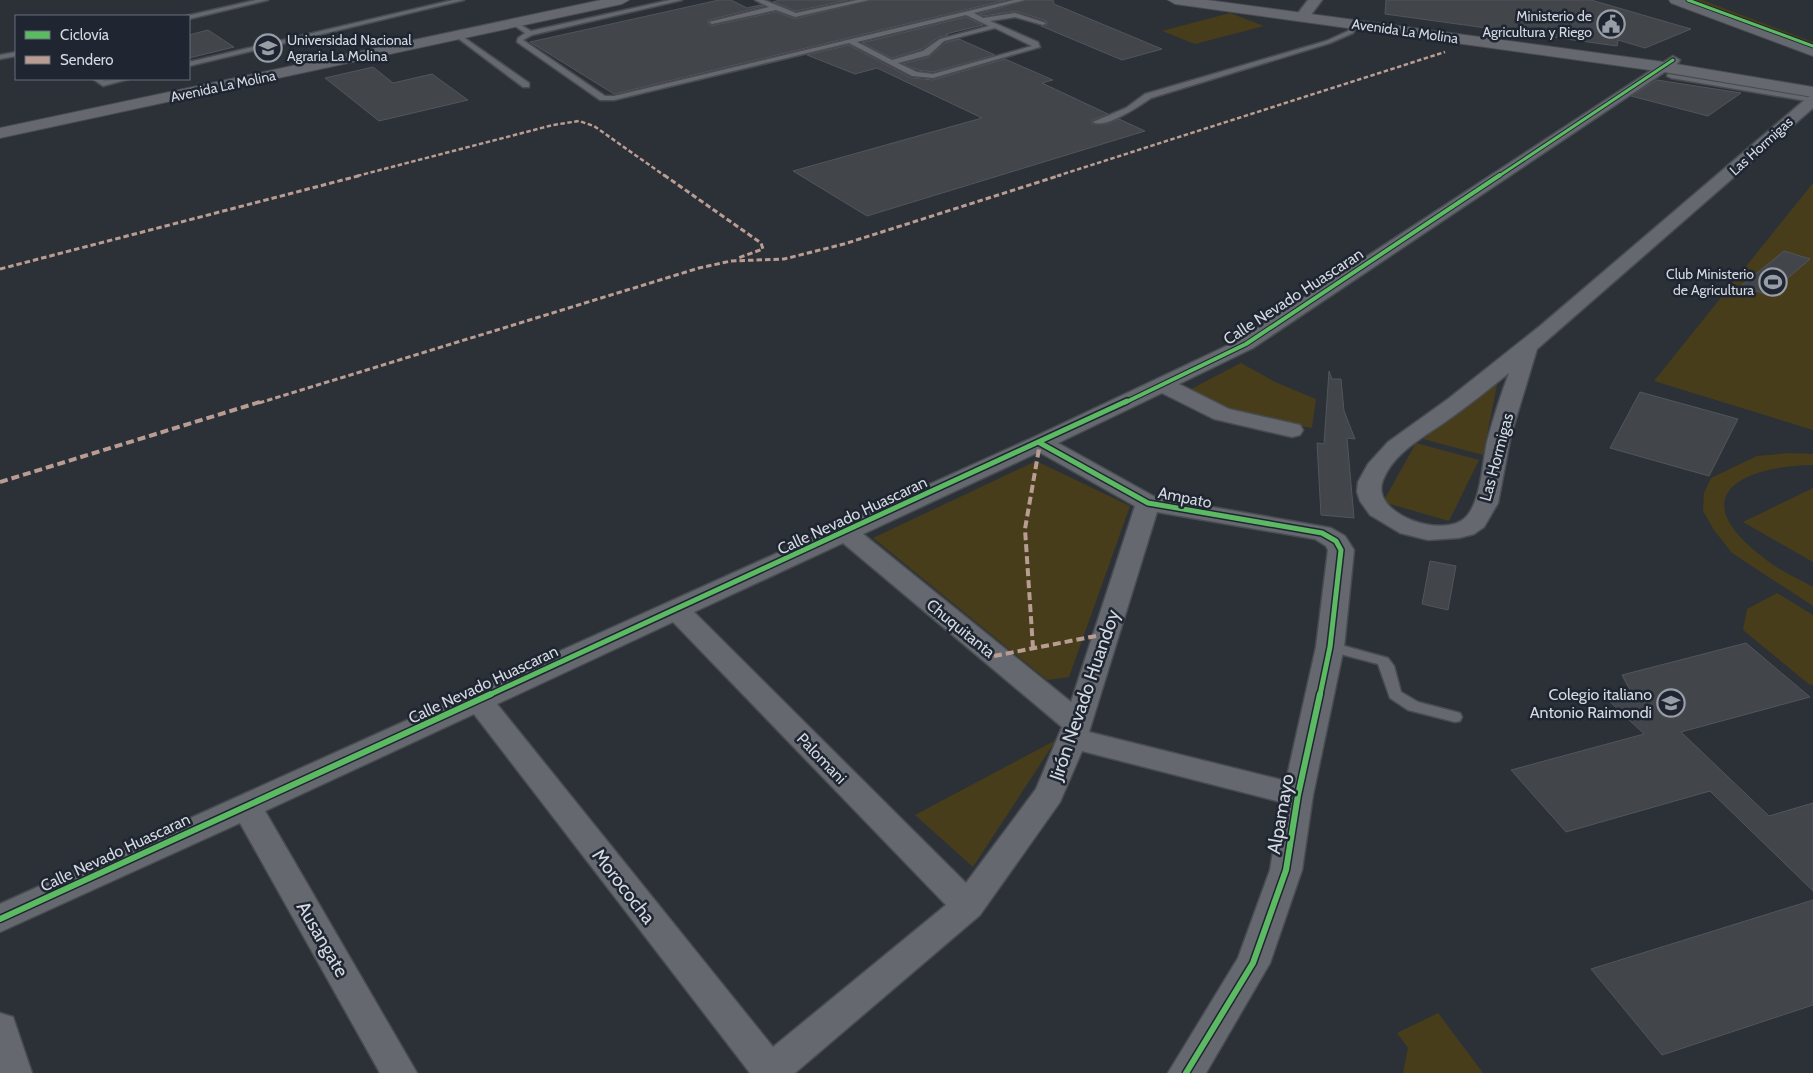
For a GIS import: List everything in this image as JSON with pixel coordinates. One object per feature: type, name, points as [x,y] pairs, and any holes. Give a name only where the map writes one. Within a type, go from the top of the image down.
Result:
[{"type":"main road","name":"Avenida La Molina","points":[[0,126],[589,0]]},
{"type":"main road","name":"Avenida La Molina","points":[[0,133],[622,0]]},
{"type":"main road","name":"Avenida La Molina","points":[[1175,0],[1307,10],[1355,24],[1813,85]]},
{"type":"main road","name":"Avenida La Molina","points":[[1217,0],[1307,10],[1669,67],[1813,92]]},
{"type":"main road","points":[[1676,0],[1813,51]]},
{"type":"main road","points":[[1709,0],[1813,39]]},
{"type":"street","name":"Calle Nevado Huascaran","points":[[0,919],[1040,443],[1246,344],[1669,67]]},
{"type":"street","name":"Las Hormigas","points":[[1528,348],[1499,437],[1486,502],[1474,523],[1444,536],[1411,531],[1390,520],[1372,500],[1369,483],[1390,449],[1434,422],[1528,348],[1813,100]]},
{"type":"street","points":[[1164,385],[1222,414],[1292,430]]},
{"type":"street","name":"Ampato","points":[[1040,443],[1148,503],[1322,533],[1336,541]]},
{"type":"street","name":"Jirón Nevado Huandoy","points":[[770,1072],[968,906],[1049,794],[1075,731],[1148,503]]},
{"type":"street","name":"Chuquitanta","points":[[845,532],[1075,731]]},
{"type":"street","name":"Alpamayo","points":[[1186,1073],[1253,963],[1286,870],[1298,795],[1330,647],[1341,550],[1336,541]]},
{"type":"street","name":"Palomani","points":[[676,609],[968,906]]},
{"type":"street","name":"Morococha","points":[[478,700],[770,1072]]},
{"type":"street","points":[[1075,731],[1298,795]]},
{"type":"street","name":"Ausangate","points":[[246,806],[399,1073]]},
{"type":"street","points":[[0,1028],[14,1073]]},
{"type":"lane","points":[[190,17],[246,2],[265,0]]},
{"type":"lane","points":[[190,64],[461,0]]},
{"type":"lane","points":[[678,0],[530,34],[519,41],[596,94],[608,98],[1022,0]]},
{"type":"lane","points":[[758,0],[795,16],[866,0]]},
{"type":"lane","points":[[712,22],[774,8]]},
{"type":"lane","points":[[850,41],[915,74],[933,76],[1036,47],[1036,44],[966,13]]},
{"type":"lane","points":[[982,20],[1015,15],[1043,23]]},
{"type":"lane","points":[[514,23],[530,34]]},
{"type":"lane","points":[[1097,122],[1129,110],[1148,96],[1328,42],[1351,32],[1355,24]]},
{"type":"lane","points":[[892,62],[926,53],[942,40],[995,26]]},
{"type":"lane","points":[[457,35],[526,86]]},
{"type":"lane","points":[[0,57],[15,54]]},
{"type":"lane","points":[[1669,67],[1813,100]]},
{"type":"lane","points":[[97,80],[103,84],[121,80]]},
{"type":"lane","points":[[1330,647],[1376,658],[1387,666],[1395,695],[1413,706],[1455,717]]},
{"type":"shaded area","points":[[1684,0],[1702,0],[1813,42],[1813,47]]},
{"type":"shaded area","points":[[1230,13],[1264,26],[1195,44],[1162,31]]},
{"type":"shaded area","name":"Club Ministerio de Agricultura","points":[[1813,183],[1813,430],[1654,381]]},
{"type":"shaded area","points":[[1241,363],[1275,382],[1316,399],[1312,428],[1249,415],[1219,405],[1191,389]]},
{"type":"shaded area","points":[[1498,380],[1483,455],[1423,439]]},
{"type":"shaded area","points":[[1416,443],[1479,460],[1449,521],[1383,502]]},
{"type":"shaded area","points":[[1790,453],[1813,454],[1813,465],[1763,471],[1744,479],[1730,489],[1724,502],[1727,518],[1740,537],[1769,562],[1813,587],[1813,606],[1732,553],[1714,530],[1703,511],[1704,493],[1711,478],[1757,456]]},
{"type":"shaded area","points":[[1036,461],[1130,506],[1069,677],[1047,680],[873,538]]},
{"type":"shaded area","points":[[1813,488],[1813,562],[1743,522]]},
{"type":"shaded area","points":[[1777,593],[1813,615],[1813,684],[1810,685],[1743,630],[1747,609]]},
{"type":"shaded area","points":[[1056,740],[973,867],[915,815]]},
{"type":"shaded area","points":[[1438,1013],[1483,1073],[1403,1073],[1408,1048],[1397,1033]]},
{"type":"building","points":[[719,0],[731,0],[747,8],[764,6],[709,20],[707,22],[711,26],[776,12],[795,19],[871,0],[1006,0],[614,94],[530,42]]},
{"type":"building","points":[[780,0],[848,0],[796,11],[773,2]]},
{"type":"building","points":[[1027,0],[1053,0],[1054,4],[1162,49],[1122,60],[1041,26],[1047,25],[1047,21],[1016,11],[983,16],[979,14]]},
{"type":"building","points":[[1386,0],[1591,0],[1691,29],[1645,48],[1618,40],[1617,46],[1385,14]]},
{"type":"building","points":[[966,17],[983,25],[946,34],[948,35],[939,37],[922,49],[892,58],[862,43]]},
{"type":"building","points":[[208,30],[234,47],[190,58],[190,35]]},
{"type":"building","points":[[959,39],[995,55],[933,72],[918,70],[903,64],[929,57],[945,43]]},
{"type":"building","points":[[849,45],[911,78],[933,80],[1005,59],[1053,80],[1042,83],[1108,114],[1092,120],[1092,124],[1106,124],[1119,119],[1145,131],[867,216],[793,171],[982,118],[877,68],[855,74],[807,55]]},
{"type":"building","points":[[373,67],[393,83],[432,74],[468,100],[379,121],[325,78]]},
{"type":"building","points":[[1657,80],[1741,93],[1708,116],[1631,96]]},
{"type":"building","points":[[1784,251],[1810,259],[1768,295],[1741,286]]},
{"type":"building","points":[[1329,371],[1332,379],[1341,379],[1344,411],[1355,439],[1347,438],[1354,518],[1321,515],[1317,443],[1324,444]]},
{"type":"building","points":[[1640,392],[1738,419],[1709,476],[1610,448]]},
{"type":"building","points":[[1430,561],[1456,566],[1448,610],[1422,604]]},
{"type":"building","points":[[1746,643],[1810,697],[1681,732],[1769,816],[1813,803],[1813,891],[1710,791],[1566,832],[1511,770],[1644,734],[1606,698],[1631,692],[1622,675]]},
{"type":"building","points":[[1813,900],[1813,1005],[1662,1055],[1591,969]]},
{"type":"marked path","points":[[0,482],[699,268],[731,261],[784,259],[844,244],[1445,52]]},
{"type":"marked path","points":[[0,269],[553,125],[579,121],[594,126],[761,243],[763,249],[738,258]]},
{"type":"marked path","points":[[1033,648],[1025,529],[1040,443]]},
{"type":"marked path","points":[[994,656],[1106,634]]},
{"type":"cycle path","points":[[1688,0],[1813,46]]},
{"type":"cycle path","points":[[0,919],[1040,443],[1246,344],[1673,60]]},
{"type":"cycle path","points":[[1040,443],[1148,503],[1322,533],[1336,541],[1341,550],[1330,647],[1298,795],[1286,870],[1253,963],[1186,1073]]},
{"type":"place","name":"Ministerio de Agricultura y Riego","points":[[1611,24]]},
{"type":"place","name":"Universidad Nacional Agraria La Molina","points":[[268,48]]},
{"type":"place","name":"Club Ministerio de Agricultura","points":[[1773,282]]},
{"type":"place","name":"Colegio italiano Antonio Raimondi","points":[[1671,703]]}]
